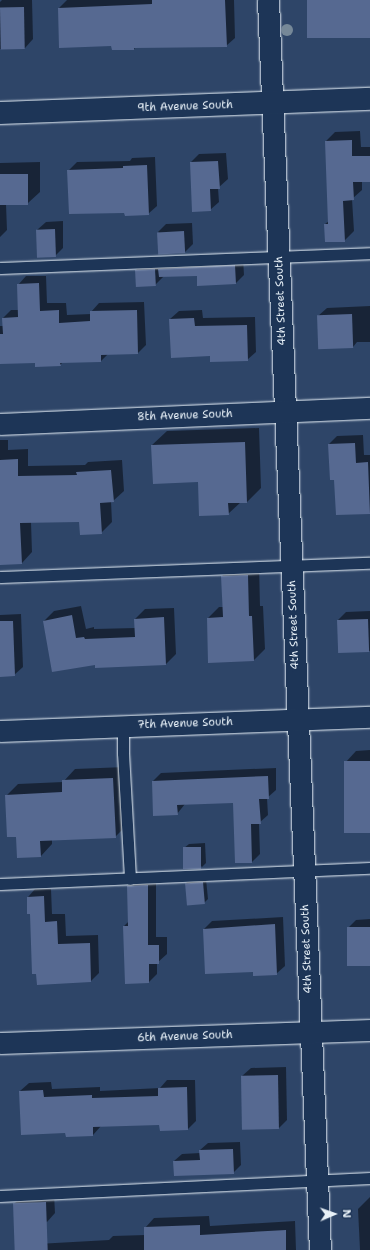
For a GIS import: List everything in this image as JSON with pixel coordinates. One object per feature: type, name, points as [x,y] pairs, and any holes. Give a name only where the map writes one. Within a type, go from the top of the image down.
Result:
[{"type":"main road","name":"9th Avenue South","points":[[0,113],[272,104],[370,99]]},
{"type":"street","name":"4th Street South","points":[[268,0],[320,1250]]},
{"type":"street","name":"8th Avenue South","points":[[0,424],[370,408]]},
{"type":"street","name":"7th Avenue South","points":[[0,730],[370,717]]},
{"type":"street","name":"6th Avenue South","points":[[0,1043],[370,1030]]},
{"type":"lane","points":[[0,268],[370,253]]},
{"type":"lane","points":[[0,577],[370,563]]},
{"type":"lane","points":[[123,726],[123,753],[130,879]]},
{"type":"lane","points":[[0,884],[370,868]]},
{"type":"lane","points":[[0,1196],[370,1178]]},
{"type":"building","points":[[152,0],[225,0],[227,47],[134,48],[134,50],[112,50],[111,46],[59,48],[58,8],[152,4]]},
{"type":"building","points":[[307,0],[370,0],[370,38],[307,38]]},
{"type":"building","points":[[0,7],[24,7],[25,49],[1,49]]},
{"type":"building","points":[[352,140],[352,156],[370,156],[370,182],[353,182],[354,200],[343,201],[345,242],[325,242],[324,224],[328,224],[325,141]]},
{"type":"building","points":[[218,161],[220,189],[210,189],[211,211],[192,212],[190,162]]},
{"type":"building","points":[[147,165],[149,215],[125,216],[124,213],[69,214],[67,170],[123,168],[123,166]]},
{"type":"building","points":[[0,174],[28,174],[28,205],[0,205]]},
{"type":"building","points":[[55,229],[56,257],[37,258],[36,230]]},
{"type":"building","points":[[184,231],[185,253],[158,254],[157,232]]},
{"type":"building","points":[[235,265],[236,284],[197,286],[197,276],[159,277],[158,269]]},
{"type":"building","points":[[155,269],[156,286],[136,287],[135,270]]},
{"type":"building","points":[[39,283],[40,311],[59,310],[59,323],[90,321],[90,311],[137,310],[138,354],[101,355],[101,362],[60,363],[61,366],[35,367],[35,363],[0,364],[0,334],[3,334],[2,318],[18,317],[17,284]]},
{"type":"building","points":[[352,314],[353,348],[318,349],[317,315]]},
{"type":"building","points":[[194,318],[195,326],[247,325],[248,361],[210,362],[210,356],[171,358],[169,319]]},
{"type":"building","points":[[245,442],[247,503],[228,503],[229,515],[199,516],[198,482],[153,484],[151,445]]},
{"type":"building","points":[[355,443],[356,463],[368,462],[370,514],[336,515],[334,480],[330,480],[328,444]]},
{"type":"building","points":[[18,459],[18,476],[77,475],[76,472],[111,470],[114,502],[100,503],[102,534],[80,535],[79,522],[20,523],[22,564],[0,565],[0,460]]},
{"type":"building","points":[[248,575],[249,616],[252,616],[254,661],[208,663],[207,618],[223,617],[221,576]]},
{"type":"building","points":[[72,615],[76,638],[84,637],[85,639],[135,637],[134,619],[164,617],[166,665],[95,668],[95,665],[52,672],[43,621]]},
{"type":"building","points":[[368,619],[369,652],[338,653],[337,620]]},
{"type":"building","points":[[0,621],[13,621],[15,676],[0,677]]},
{"type":"building","points":[[344,761],[370,761],[370,833],[344,833]]},
{"type":"building","points":[[268,776],[269,799],[259,799],[261,824],[251,824],[252,863],[235,863],[233,803],[177,805],[178,815],[153,816],[152,781]]},
{"type":"building","points":[[113,778],[116,838],[40,841],[41,857],[17,858],[16,837],[7,837],[5,795],[62,792],[62,780]]},
{"type":"building","points":[[183,847],[201,847],[201,869],[183,869]]},
{"type":"building","points":[[203,882],[205,904],[187,905],[185,884]]},
{"type":"building","points":[[148,885],[148,945],[159,945],[159,964],[149,964],[149,983],[125,984],[123,926],[128,926],[127,886]]},
{"type":"building","points":[[44,896],[45,922],[57,921],[58,944],[90,943],[91,982],[37,985],[36,974],[32,974],[30,914],[27,914],[27,897]]},
{"type":"building","points":[[275,924],[277,975],[253,976],[253,972],[205,974],[203,929]]},
{"type":"building","points":[[347,927],[370,927],[370,966],[347,966]]},
{"type":"building","points":[[278,1075],[279,1129],[242,1130],[241,1076]]},
{"type":"building","points":[[187,1087],[188,1130],[160,1131],[159,1125],[93,1127],[93,1136],[66,1137],[65,1133],[21,1135],[19,1091],[43,1090],[44,1097],[92,1095],[92,1098],[158,1096],[158,1088]]},
{"type":"building","points":[[233,1149],[234,1174],[174,1176],[173,1161],[200,1160],[199,1150]]},
{"type":"building","points":[[46,1202],[48,1250],[15,1250],[13,1203]]},
{"type":"building","points":[[200,1225],[200,1235],[286,1230],[286,1250],[144,1250],[144,1227]]}]
